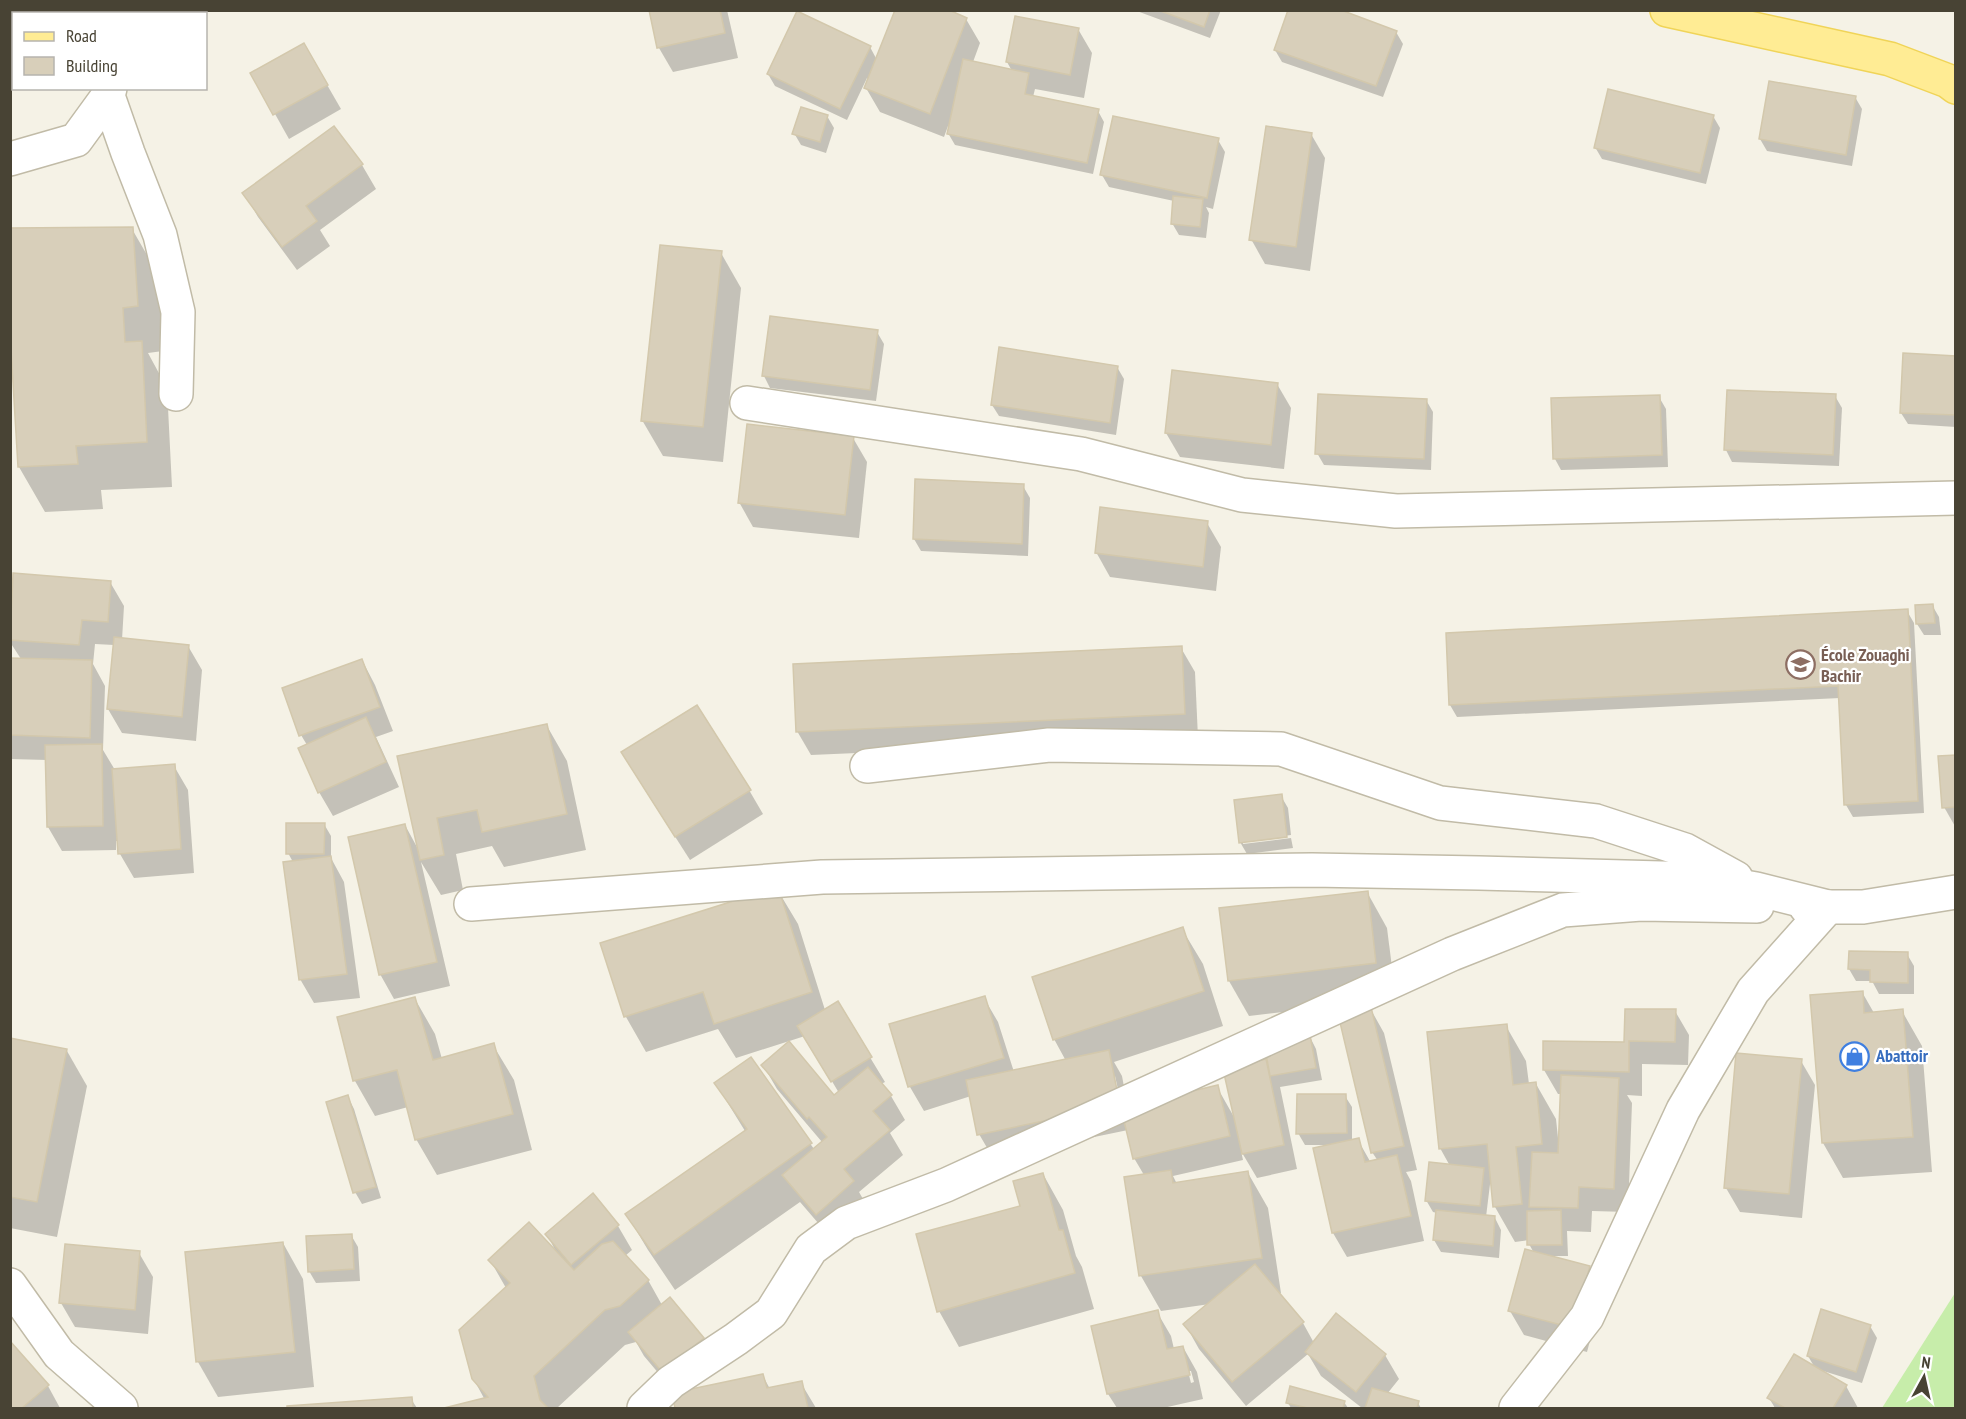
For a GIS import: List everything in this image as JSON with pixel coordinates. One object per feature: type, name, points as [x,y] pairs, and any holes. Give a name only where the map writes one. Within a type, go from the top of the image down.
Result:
[{"type":"main road","points":[[1667,10],[1890,59],[1948,81],[1956,87]]},
{"type":"street","points":[[10,159],[76,140],[109,92]]},
{"type":"street","points":[[109,92],[128,153],[160,235],[178,312],[176,394]]},
{"type":"street","points":[[747,403],[1081,454],[1242,495],[1396,511],[1956,498]]},
{"type":"street","points":[[867,766],[1049,746],[1281,749],[1440,803],[1596,821],[1685,850],[1756,889]]},
{"type":"street","points":[[471,904],[822,877],[1312,870],[1698,879],[1756,889],[1828,907]]},
{"type":"street","points":[[644,1408],[671,1382],[771,1313],[811,1249],[846,1223],[957,1180],[1452,954],[1563,910],[1641,904],[1863,907],[1956,892]]},
{"type":"street","points":[[1516,1408],[1587,1317],[1683,1110],[1753,991],[1828,907]]},
{"type":"street","points":[[10,1285],[59,1354],[121,1408]]},
{"type":"green space","points":[[1955,1293],[1955,1408],[1882,1408]]},
{"type":"building","points":[[649,10],[720,10],[725,33],[657,48]]},
{"type":"building","points":[[895,10],[949,10],[967,18],[930,114],[864,88]]},
{"type":"building","points":[[1158,10],[1210,10],[1204,27]]},
{"type":"building","points":[[1288,10],[1341,10],[1397,31],[1376,86],[1274,50]]},
{"type":"building","points":[[797,11],[871,46],[840,109],[767,74]]},
{"type":"building","points":[[1015,16],[1079,28],[1070,75],[1006,62]]},
{"type":"building","points":[[304,43],[328,85],[273,115],[250,73]]},
{"type":"building","points":[[963,59],[1029,73],[1025,94],[1099,109],[1087,163],[947,134]]},
{"type":"building","points":[[1769,81],[1856,96],[1846,155],[1759,139]]},
{"type":"building","points":[[1608,89],[1714,115],[1700,173],[1594,148]]},
{"type":"building","points":[[801,107],[828,115],[820,142],[792,134]]},
{"type":"building","points":[[1113,116],[1219,138],[1207,198],[1100,175]]},
{"type":"building","points":[[334,126],[363,164],[306,206],[317,221],[282,247],[242,193]]},
{"type":"building","points":[[1266,126],[1312,133],[1296,247],[1249,240]]},
{"type":"building","points":[[1173,196],[1203,199],[1200,227],[1171,224]]},
{"type":"building","points":[[133,227],[138,306],[123,308],[125,342],[142,341],[147,442],[76,446],[78,464],[18,467],[10,332],[10,228]]},
{"type":"building","points":[[660,245],[722,251],[703,427],[641,421]]},
{"type":"building","points":[[770,316],[878,330],[870,390],[762,376]]},
{"type":"building","points":[[999,347],[1118,366],[1110,423],[991,405]]},
{"type":"building","points":[[1903,353],[1956,356],[1956,415],[1900,413]]},
{"type":"building","points":[[1172,370],[1278,383],[1271,445],[1165,433]]},
{"type":"building","points":[[1727,390],[1836,394],[1833,455],[1724,450]]},
{"type":"building","points":[[1318,394],[1427,399],[1424,459],[1315,454]]},
{"type":"building","points":[[1660,395],[1662,455],[1553,459],[1551,398]]},
{"type":"building","points":[[747,424],[854,436],[845,515],[738,503]]},
{"type":"building","points":[[915,479],[1024,484],[1022,544],[913,539]]},
{"type":"building","points":[[1100,507],[1208,521],[1203,567],[1095,553]]},
{"type":"building","points":[[13,573],[111,581],[108,622],[82,620],[79,645],[10,640]]},
{"type":"building","points":[[1933,604],[1935,623],[1916,624],[1915,605]]},
{"type":"building","points":[[1908,609],[1918,801],[1844,805],[1838,686],[1449,705],[1446,633]]},
{"type":"building","points":[[114,637],[189,645],[182,717],[107,709]]},
{"type":"building","points":[[1182,646],[1185,714],[796,732],[793,664]]},
{"type":"building","points":[[10,658],[92,660],[90,738],[10,735]]},
{"type":"building","points":[[362,659],[380,707],[299,736],[282,688]]},
{"type":"building","points":[[697,705],[751,790],[675,837],[621,752]]},
{"type":"building","points":[[366,717],[386,762],[318,793],[298,748]]},
{"type":"building","points":[[547,724],[567,814],[482,832],[477,810],[437,818],[444,855],[420,860],[397,756]]},
{"type":"building","points":[[102,744],[103,826],[47,827],[45,745]]},
{"type":"building","points":[[1956,755],[1956,807],[1942,808],[1938,756]]},
{"type":"building","points":[[175,764],[181,849],[118,854],[112,769]]},
{"type":"building","points":[[1282,794],[1287,837],[1239,843],[1234,800]]},
{"type":"building","points":[[286,823],[325,823],[324,854],[286,854]]},
{"type":"building","points":[[405,824],[437,962],[379,975],[348,837]]},
{"type":"building","points":[[331,856],[347,974],[299,980],[283,862]]},
{"type":"building","points":[[778,887],[812,992],[714,1024],[703,992],[624,1017],[600,943]]},
{"type":"building","points":[[1368,891],[1376,963],[1228,981],[1219,908]]},
{"type":"building","points":[[1183,927],[1204,991],[1053,1040],[1032,977]]},
{"type":"building","points":[[1849,951],[1908,952],[1908,983],[1870,982],[1870,970],[1848,969]]},
{"type":"building","points":[[1863,991],[1864,1013],[1903,1009],[1913,1137],[1822,1143],[1810,995]]},
{"type":"building","points":[[985,996],[1004,1058],[908,1087],[889,1024]]},
{"type":"building","points":[[415,997],[433,1060],[494,1043],[513,1114],[415,1140],[397,1070],[353,1081],[337,1017]]},
{"type":"building","points":[[838,1001],[872,1057],[831,1082],[797,1026]]},
{"type":"building","points":[[1371,1007],[1404,1146],[1371,1153],[1338,1014]]},
{"type":"building","points":[[1625,1009],[1676,1009],[1675,1042],[1629,1041],[1629,1072],[1543,1070],[1543,1041],[1624,1042]]},
{"type":"building","points":[[1507,1024],[1513,1085],[1536,1082],[1542,1144],[1516,1147],[1522,1204],[1493,1207],[1487,1144],[1439,1149],[1427,1032]]},
{"type":"building","points":[[1310,1035],[1316,1068],[1270,1076],[1264,1043]]},
{"type":"building","points":[[10,1038],[67,1049],[37,1202],[10,1197]]},
{"type":"building","points":[[789,1041],[834,1095],[868,1067],[892,1095],[873,1111],[890,1130],[844,1169],[854,1181],[816,1215],[782,1175],[827,1137],[809,1117],[807,1119],[761,1065]]},
{"type":"building","points":[[1109,1050],[1120,1105],[977,1135],[966,1080]]},
{"type":"building","points":[[1736,1053],[1802,1059],[1789,1194],[1724,1188]]},
{"type":"building","points":[[751,1057],[812,1143],[654,1255],[625,1214],[747,1129],[714,1083]]},
{"type":"building","points":[[1266,1059],[1284,1145],[1242,1154],[1223,1069]]},
{"type":"building","points":[[1561,1075],[1619,1078],[1614,1189],[1579,1187],[1578,1208],[1529,1207],[1532,1152],[1558,1153]]},
{"type":"building","points":[[1218,1085],[1230,1136],[1133,1159],[1121,1108]]},
{"type":"building","points":[[1297,1094],[1346,1094],[1347,1133],[1296,1134]]},
{"type":"building","points":[[348,1095],[376,1187],[353,1193],[326,1102]]},
{"type":"building","points":[[1359,1138],[1365,1162],[1397,1155],[1411,1216],[1332,1233],[1313,1148]]},
{"type":"building","points":[[1429,1162],[1484,1168],[1480,1206],[1425,1201]]},
{"type":"building","points":[[1171,1170],[1173,1183],[1248,1171],[1262,1258],[1139,1276],[1124,1177]]},
{"type":"building","points":[[1043,1173],[1059,1230],[1063,1230],[1075,1273],[937,1312],[916,1234],[1020,1206],[1013,1181]]},
{"type":"building","points":[[593,1193],[619,1225],[571,1265],[545,1234]]},
{"type":"building","points":[[1436,1210],[1495,1216],[1493,1246],[1433,1240]]},
{"type":"building","points":[[1561,1210],[1562,1245],[1527,1245],[1527,1211]]},
{"type":"building","points":[[529,1222],[574,1270],[602,1244],[613,1241],[649,1280],[620,1306],[605,1310],[534,1376],[540,1400],[548,1408],[444,1408],[488,1397],[472,1379],[459,1330],[510,1283],[488,1260]]},
{"type":"building","points":[[352,1234],[354,1269],[308,1272],[306,1236]]},
{"type":"building","points":[[283,1242],[295,1352],[196,1362],[185,1252]]},
{"type":"building","points":[[65,1244],[140,1251],[135,1310],[59,1303]]},
{"type":"building","points":[[1525,1249],[1590,1266],[1573,1328],[1508,1311]]},
{"type":"building","points":[[1255,1264],[1304,1322],[1232,1382],[1183,1324]]},
{"type":"building","points":[[670,1297],[704,1338],[662,1372],[628,1332]]},
{"type":"building","points":[[1821,1309],[1871,1325],[1856,1372],[1807,1356]]},
{"type":"building","points":[[1158,1310],[1167,1349],[1183,1346],[1190,1375],[1107,1394],[1091,1326]]},
{"type":"building","points":[[1336,1313],[1386,1354],[1356,1392],[1305,1352]]},
{"type":"building","points":[[10,1341],[49,1385],[22,1408],[10,1408]]},
{"type":"building","points":[[1794,1354],[1847,1385],[1833,1408],[1785,1408],[1767,1398]]},
{"type":"building","points":[[763,1374],[767,1388],[802,1381],[808,1408],[675,1408],[672,1393]]},
{"type":"building","points":[[1290,1386],[1345,1401],[1343,1408],[1308,1408],[1286,1403]]},
{"type":"building","points":[[1372,1388],[1419,1401],[1417,1408],[1365,1408]]},
{"type":"building","points":[[412,1397],[413,1408],[287,1408],[287,1406]]},
{"type":"place","name":"École Zouaghi Bachir","points":[[1800,665]]},
{"type":"place","name":"Abattoir","points":[[1855,1056]]}]
